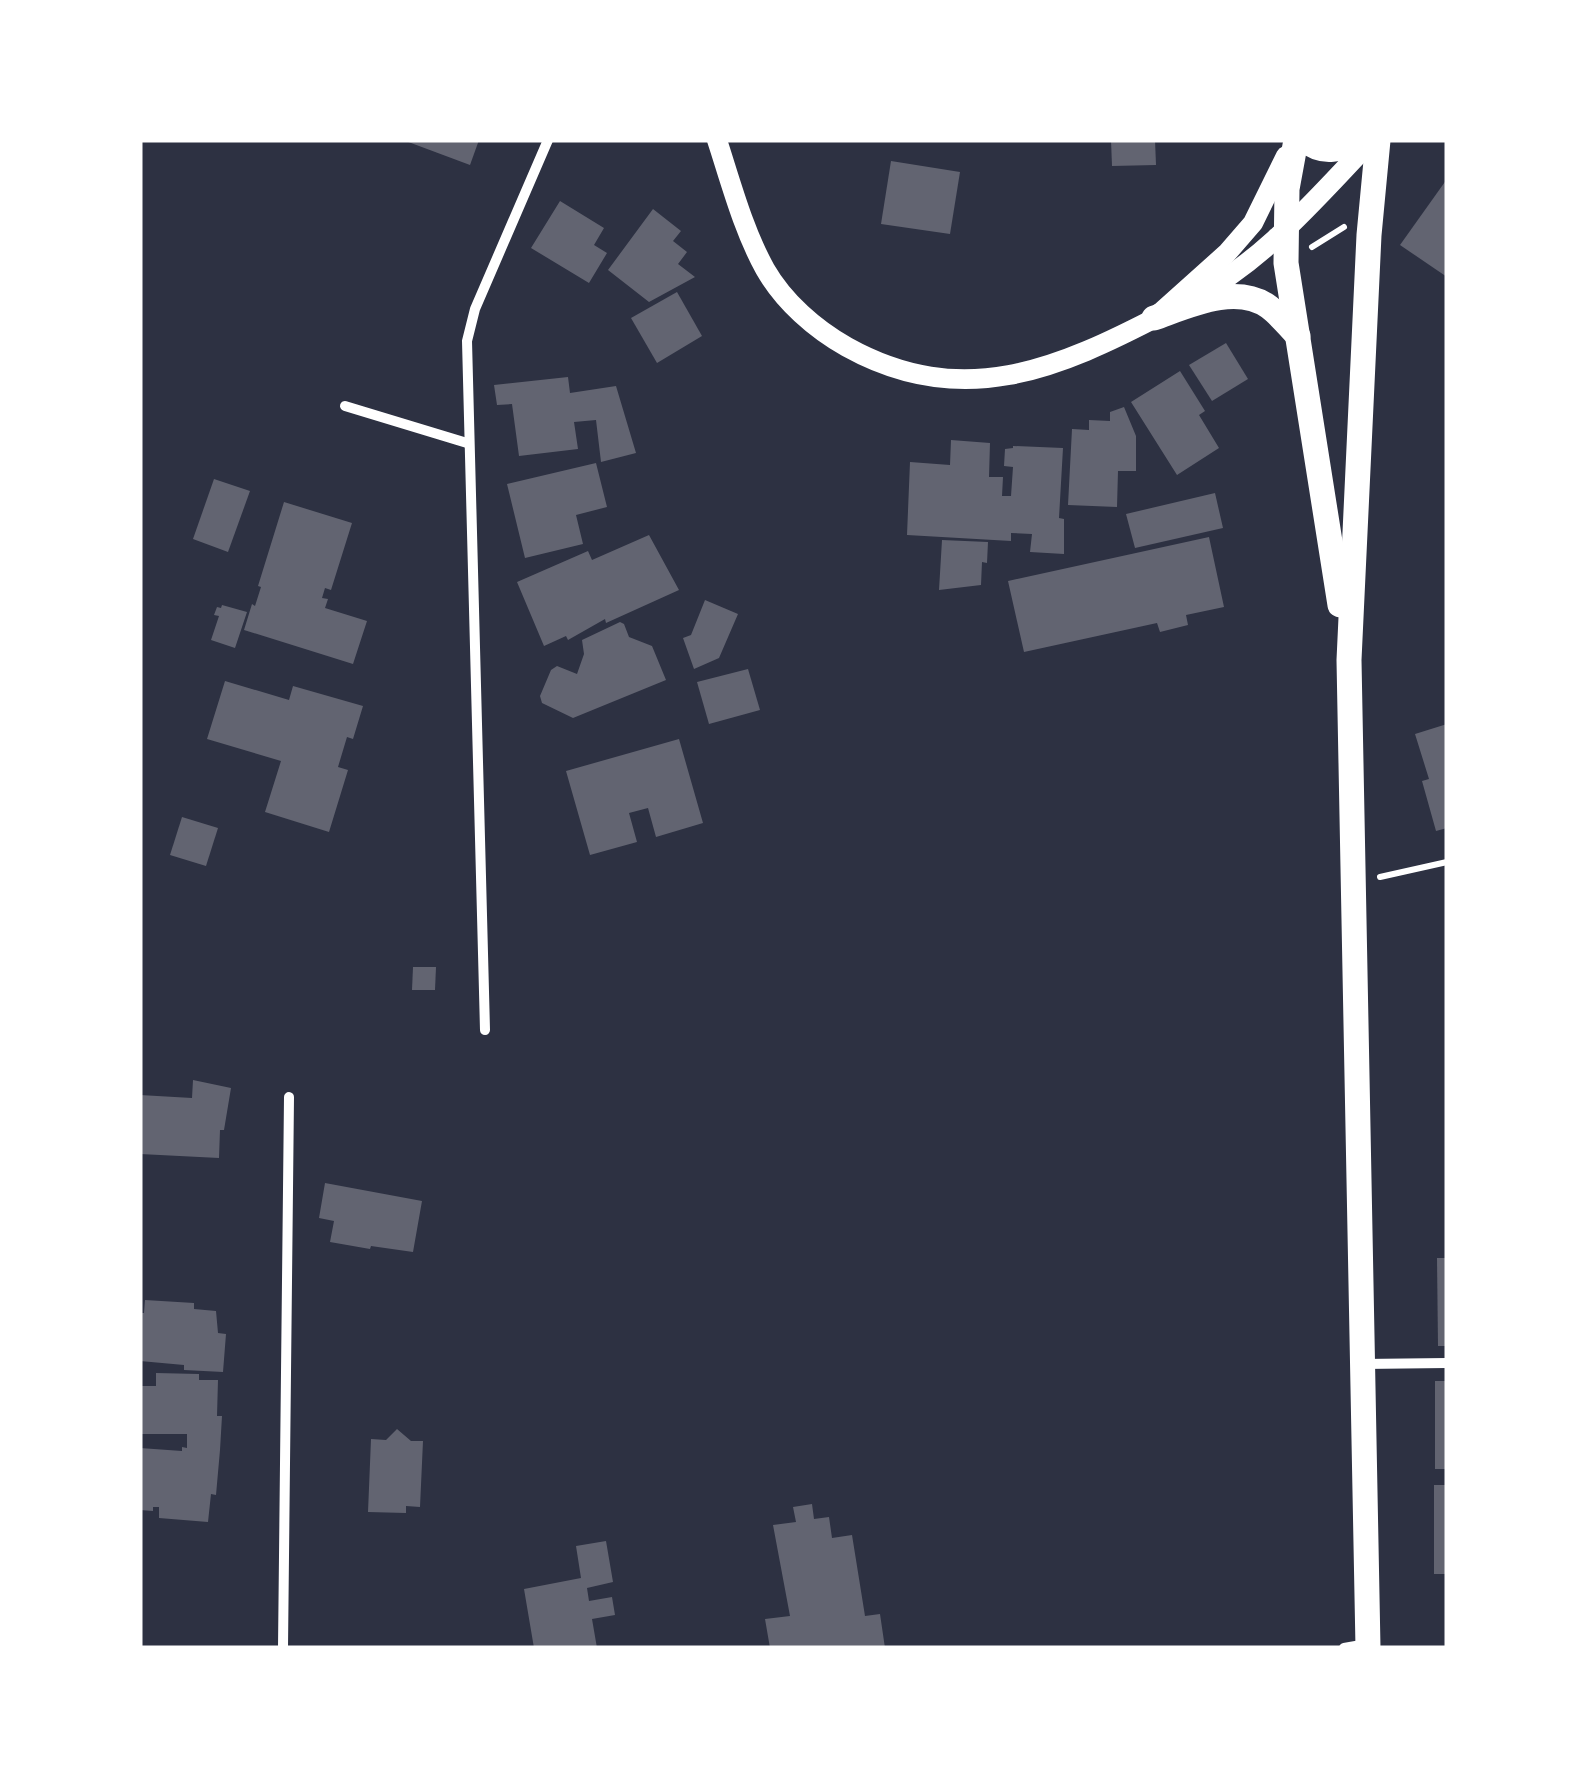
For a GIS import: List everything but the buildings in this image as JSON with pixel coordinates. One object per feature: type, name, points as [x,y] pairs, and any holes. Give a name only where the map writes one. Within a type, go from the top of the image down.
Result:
[{"type":"main road","points":[[717,140],[766,271],[793,306],[829,337],[864,356],[906,372],[948,380],[992,380],[1036,371],[1095,348],[1227,280],[1285,231],[1375,140]]},
{"type":"main road","points":[[1154,318],[1227,253],[1252,223],[1295,140]]},
{"type":"main road","points":[[1295,140],[1287,189],[1286,263],[1348,660]]},
{"type":"main road","points":[[1305,140],[1323,150],[1361,140]]},
{"type":"main road","points":[[1360,1647],[1362,1364],[1348,660],[1375,140]]},
{"type":"main road","points":[[1154,318],[1196,303],[1247,297],[1271,308],[1298,336]]},
{"type":"street","points":[[485,1030],[466,342],[474,309],[548,140]]},
{"type":"street","points":[[345,406],[467,443]]},
{"type":"street","points":[[283,1648],[289,1097]]},
{"type":"street","points":[[1362,1364],[1447,1363]]},
{"type":"path","points":[[1286,263],[1370,211]]},
{"type":"path","points":[[1353,883],[1447,862]]}]
